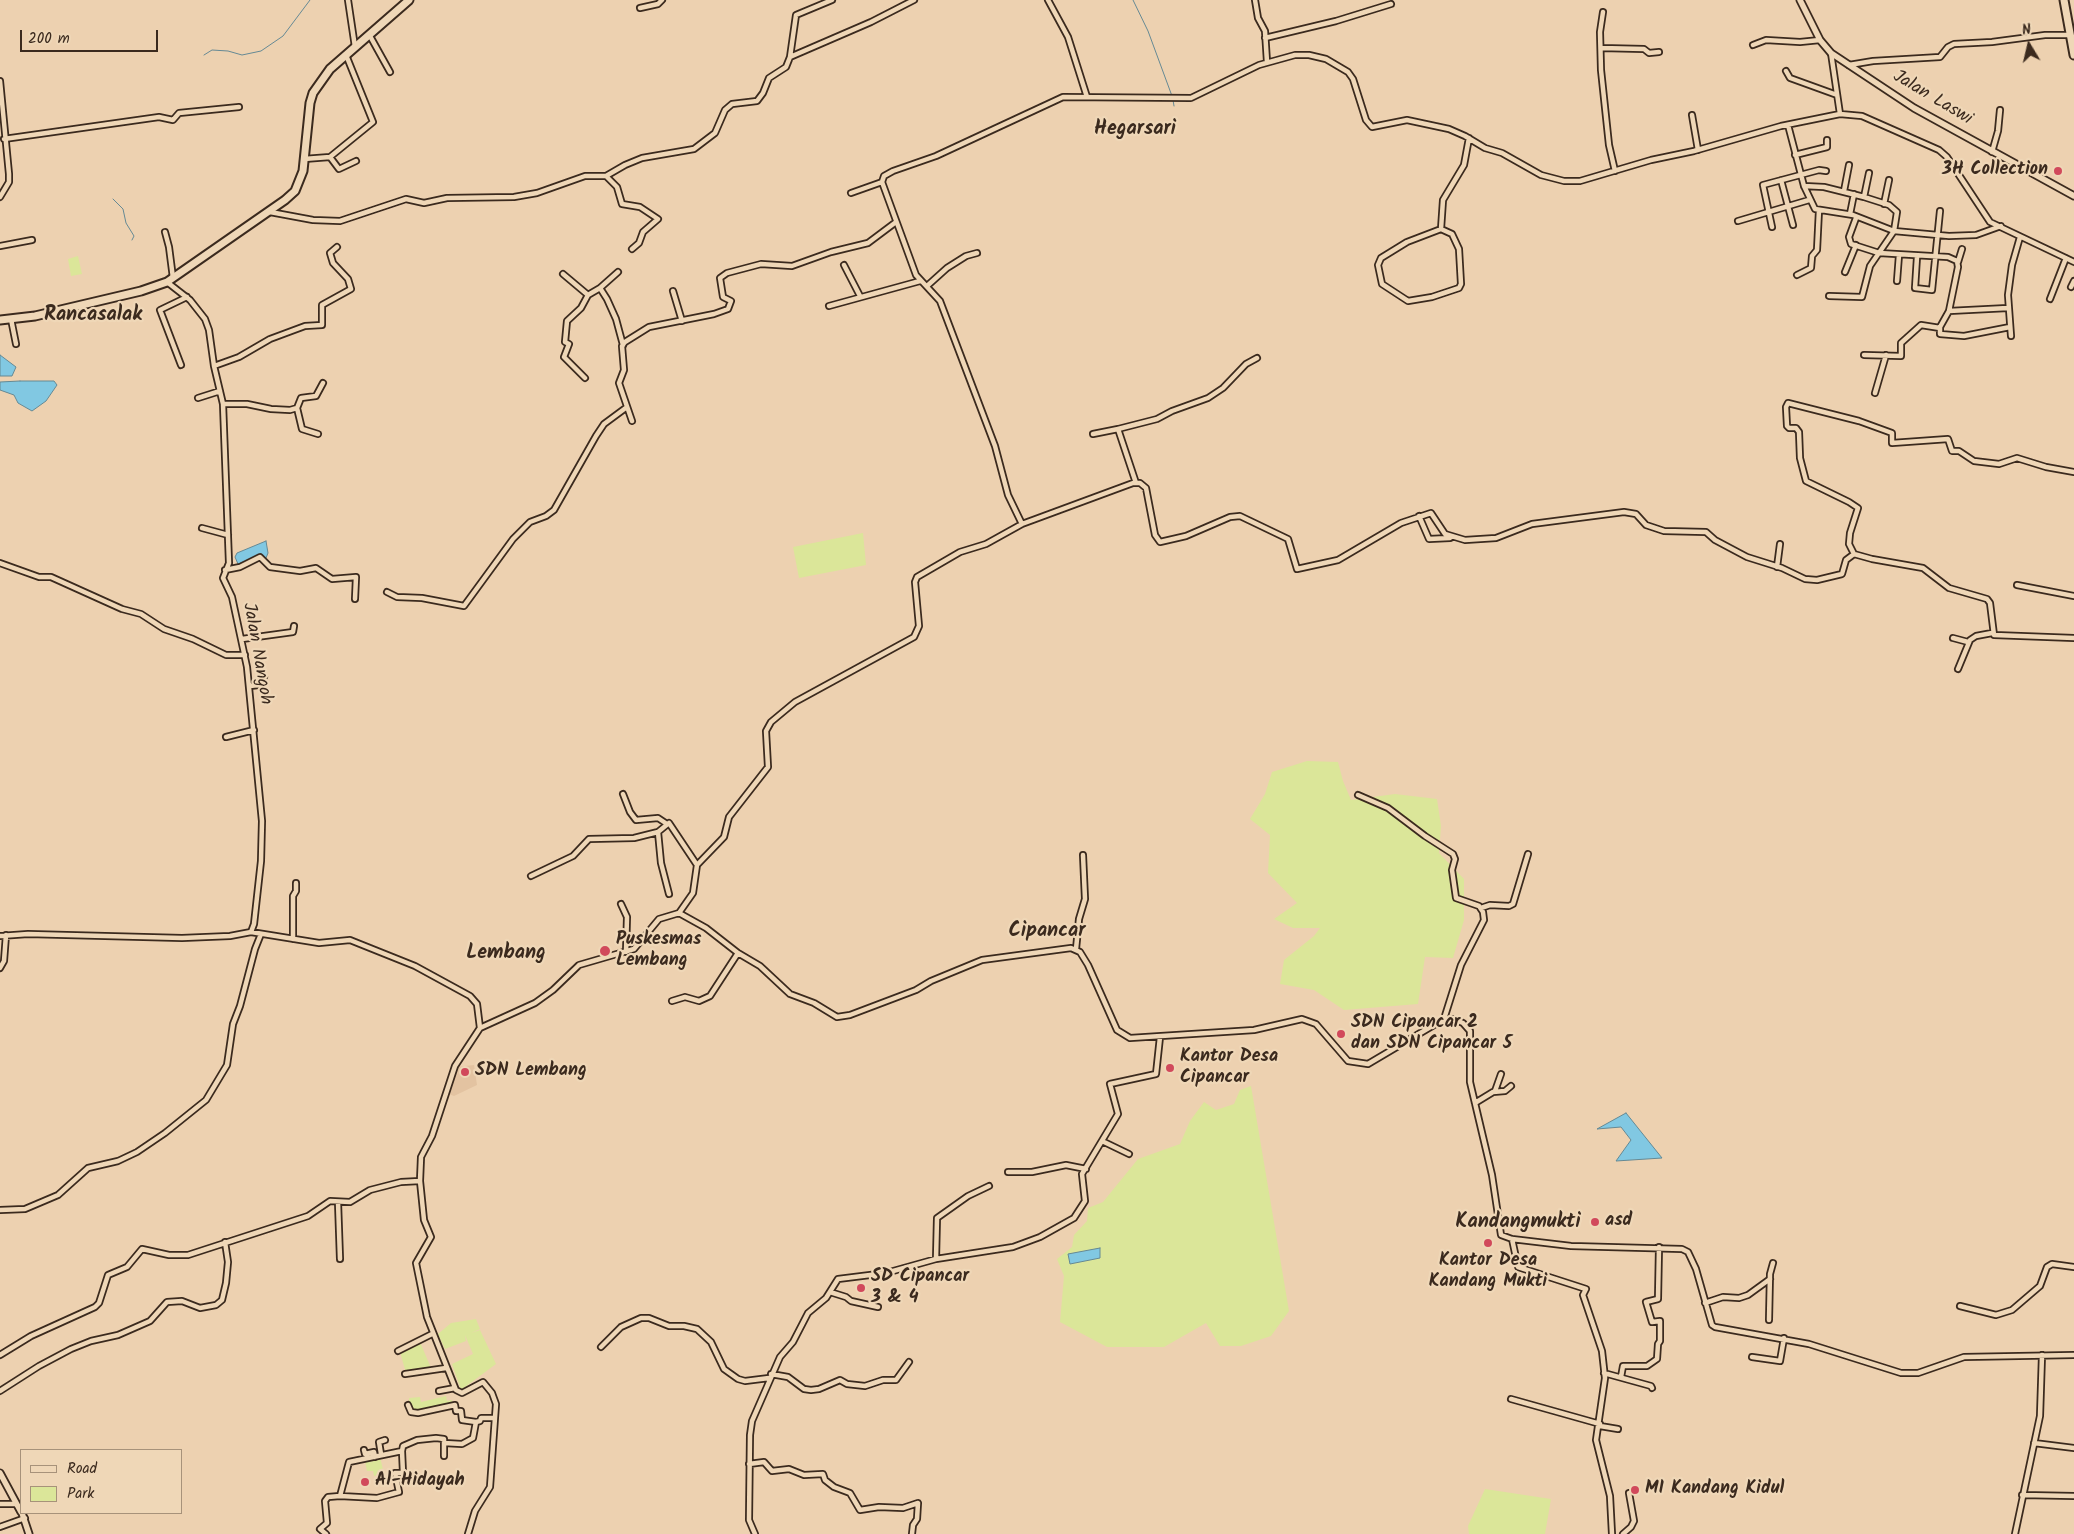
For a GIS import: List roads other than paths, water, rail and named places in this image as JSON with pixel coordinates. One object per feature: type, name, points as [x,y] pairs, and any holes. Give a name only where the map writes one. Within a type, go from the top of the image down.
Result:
[{"type":"main road","points":[[0,320],[34,316],[141,291],[170,280],[270,212],[295,191],[303,171],[310,103],[313,93],[330,69],[409,0]]},
{"type":"main road","points":[[2065,1],[2071,21],[2074,55]]},
{"type":"street","points":[[348,0],[356,48]]},
{"type":"street","points":[[640,8],[658,4],[662,0]]},
{"type":"street","points":[[270,212],[313,220],[340,221],[406,199],[424,203],[447,198],[514,197],[537,193],[585,176],[606,176],[633,160],[700,147],[719,126],[725,110],[738,102],[752,103],[757,101],[763,93],[769,78],[786,67],[790,57],[796,15],[832,0]]},
{"type":"street","points":[[790,57],[871,22],[914,0]]},
{"type":"street","points":[[1048,0],[1068,37],[1086,97]]},
{"type":"street","points":[[1255,0],[1258,18],[1264,27],[1267,62]]},
{"type":"street","name":"Jalan Laswi","points":[[1800,0],[1820,40],[1831,54],[1914,108],[2074,196]]},
{"type":"street","points":[[1265,38],[1336,21],[1391,4]]},
{"type":"street","points":[[1604,12],[1600,20],[1604,109],[1615,171]]},
{"type":"street","points":[[1849,65],[1873,61],[1940,57],[1948,47],[1954,44],[1992,42],[2045,35],[2071,35]]},
{"type":"street","points":[[370,36],[390,72]]},
{"type":"street","points":[[1752,45],[1766,40],[1800,42],[1820,40]]},
{"type":"street","points":[[1601,48],[1644,49],[1649,53],[1659,52]]},
{"type":"street","points":[[1831,54],[1840,114]]},
{"type":"street","points":[[304,159],[330,157],[373,122],[346,55]]},
{"type":"street","points":[[1022,524],[1008,495],[995,446],[940,301],[920,281],[882,182],[884,176],[893,171],[936,156],[1055,99],[1063,97],[1191,98],[1267,62],[1295,55],[1326,60],[1348,72],[1353,79],[1366,120],[1372,127],[1407,120],[1449,129],[1485,148],[1502,153],[1541,175],[1564,181],[1592,179],[1651,160],[1698,150],[1788,125],[1840,114],[1862,116],[1939,150],[1947,158],[1990,222],[2074,262]]},
{"type":"street","points":[[1786,70],[1790,78],[1837,95]]},
{"type":"street","points":[[0,81],[9,182],[0,197]]},
{"type":"street","points":[[4,139],[159,116],[173,120],[179,113],[239,107]]},
{"type":"street","points":[[1992,152],[1998,131],[2000,110]]},
{"type":"street","points":[[1692,115],[1698,150]]},
{"type":"street","points":[[1788,125],[1804,186],[1813,208],[1850,214],[1856,218],[1894,231],[1937,235],[1976,235],[2001,226]]},
{"type":"street","points":[[1442,229],[1443,200],[1464,165],[1469,138]]},
{"type":"street","points":[[1796,155],[1827,147],[1828,140]]},
{"type":"street","points":[[330,157],[338,169],[356,161]]},
{"type":"street","points":[[1844,191],[1849,165]]},
{"type":"street","points":[[1772,227],[1763,185],[1819,170],[1826,171]]},
{"type":"street","points":[[1864,197],[1869,173]]},
{"type":"street","points":[[606,176],[617,187],[622,204],[640,207],[658,219],[644,232],[639,243],[632,250]]},
{"type":"street","points":[[1781,180],[1793,225]]},
{"type":"street","points":[[1884,204],[1889,180]]},
{"type":"street","points":[[851,193],[882,182]]},
{"type":"street","points":[[1804,186],[1844,191],[1884,204],[1897,212],[1894,231],[1870,266],[1862,297],[1829,296]]},
{"type":"street","points":[[1850,214],[1854,194]]},
{"type":"street","points":[[1738,221],[1809,200]]},
{"type":"street","points":[[1797,275],[1812,268],[1812,256],[1817,250],[1819,210]]},
{"type":"street","points":[[1917,257],[1915,288],[1931,291],[1940,211]]},
{"type":"street","points":[[1856,218],[1849,237],[1851,244],[1878,253],[1917,257],[1948,257],[1956,259],[1958,262]]},
{"type":"street","points":[[623,345],[635,335],[649,328],[728,309],[731,301],[723,297],[720,278],[728,273],[761,264],[792,266],[830,252],[868,243],[896,222]]},
{"type":"street","points":[[1442,229],[1452,234],[1459,249],[1461,284],[1459,288],[1432,297],[1408,301],[1382,284],[1378,265],[1381,258],[1416,238],[1442,229]]},
{"type":"street","points":[[165,232],[169,247],[170,280]]},
{"type":"street","points":[[2011,336],[2008,308],[2012,265],[2020,237]]},
{"type":"street","points":[[0,246],[32,240]]},
{"type":"street","points":[[1846,272],[1856,245]]},
{"type":"street","points":[[214,366],[239,357],[270,339],[305,326],[322,325],[322,305],[350,289],[348,279],[333,263],[330,253],[337,247]]},
{"type":"street","points":[[1962,249],[1949,311],[1941,326],[1940,334],[1964,336],[2010,327]]},
{"type":"street","points":[[927,286],[947,268],[966,256],[977,253]]},
{"type":"street","points":[[1897,281],[1899,255]]},
{"type":"street","points":[[2050,299],[2066,258]]},
{"type":"street","points":[[844,265],[860,296]]},
{"type":"street","points":[[585,378],[564,357],[569,344],[565,342],[567,321],[581,308],[588,295],[600,288],[618,272]]},
{"type":"street","points":[[563,274],[588,295]]},
{"type":"street","name":"Jalan Nangoh","points":[[170,280],[187,297],[207,323],[223,404],[229,562],[223,578],[232,596],[250,686],[263,843],[254,924],[251,932]]},
{"type":"street","points":[[829,306],[920,281]]},
{"type":"street","points":[[2070,288],[2074,281]]},
{"type":"street","points":[[600,288],[616,319],[623,345],[624,370],[619,383],[632,421]]},
{"type":"street","points":[[672,290],[682,321]]},
{"type":"street","points":[[181,365],[160,310],[187,297]]},
{"type":"street","points":[[1949,311],[2008,308]]},
{"type":"street","points":[[11,319],[16,344]]},
{"type":"street","points":[[1864,355],[1901,356],[1902,343],[1921,325],[1941,326]]},
{"type":"street","points":[[1875,393],[1886,355]]},
{"type":"street","points":[[1093,434],[1157,419],[1172,411],[1208,398],[1223,388],[1246,364],[1257,358]]},
{"type":"street","points":[[318,434],[302,429],[298,408],[302,398],[316,396],[324,383]]},
{"type":"street","points":[[198,398],[220,391]]},
{"type":"street","points":[[223,404],[246,404],[285,411],[298,408]]},
{"type":"street","points":[[1992,633],[1990,603],[1987,599],[1949,588],[1923,568],[1854,554],[1849,544],[1850,533],[1858,508],[1850,502],[1806,481],[1800,458],[1799,432],[1796,428],[1787,426],[1786,407],[1788,404],[1859,421],[1892,433],[1892,443],[1948,439],[1952,451],[1959,451],[1974,462],[1999,464],[2017,458],[2046,467],[2074,472]]},
{"type":"street","points":[[387,592],[398,597],[422,598],[464,606],[512,538],[530,522],[546,516],[554,510],[604,424],[627,407]]},
{"type":"street","points":[[1118,429],[1136,483],[1146,488],[1155,535],[1160,542],[1186,536],[1230,517],[1240,516],[1288,539],[1294,566],[1297,569],[1338,560],[1402,523],[1419,516],[1432,514],[1442,532],[1450,538]]},
{"type":"street","points":[[468,1534],[475,1511],[490,1486],[495,1400],[485,1383],[462,1393],[457,1392],[432,1334],[416,1263],[431,1237],[424,1220],[420,1181],[421,1157],[432,1136],[449,1081],[456,1066],[480,1028],[534,1003],[552,990],[579,965],[626,952],[637,947],[659,919],[679,913],[693,893],[697,865],[724,837],[729,817],[768,767],[766,731],[771,722],[795,702],[914,637],[919,626],[915,582],[917,577],[960,552],[986,544],[1022,524],[1136,483]]},
{"type":"street","points":[[1419,516],[1429,538],[1465,540],[1496,538],[1532,524],[1624,512],[1636,514],[1646,525],[1664,531],[1708,533],[1715,540],[1747,557],[1805,579],[1817,580],[1842,574],[1846,560],[1854,554]]},
{"type":"street","points":[[202,528],[228,535]]},
{"type":"street","points":[[1777,567],[1780,544]]},
{"type":"street","points":[[226,570],[240,567],[260,557],[270,568],[300,570],[316,568],[332,579],[356,577],[355,599]]},
{"type":"street","points":[[0,563],[39,577],[51,577],[122,610],[141,614],[164,629],[193,639],[226,655],[245,655]]},
{"type":"street","points":[[2017,585],[2074,596]]},
{"type":"street","points":[[242,639],[293,632],[294,626]]},
{"type":"street","points":[[1958,669],[1968,642],[1976,636],[1992,633],[1998,636],[2074,638]]},
{"type":"street","points":[[1953,638],[1968,642]]},
{"type":"street","points":[[250,686],[259,685],[264,677]]},
{"type":"street","points":[[226,737],[254,730]]},
{"type":"street","points":[[623,794],[630,812],[636,820],[658,818],[667,824],[672,824],[697,865]]},
{"type":"street","points":[[1358,795],[1388,808],[1453,854],[1455,858],[1452,870],[1456,898],[1481,908],[1490,905],[1509,906],[1514,904],[1528,854]]},
{"type":"street","points":[[531,876],[556,866],[573,856],[589,839],[634,838],[658,832],[667,824]]},
{"type":"street","points":[[658,832],[661,863],[669,894]]},
{"type":"street","points":[[1083,855],[1085,899],[1079,919],[1076,949],[1088,965],[1118,1030],[1130,1038],[1160,1038],[1254,1030],[1302,1019],[1316,1024],[1342,1056],[1348,1060],[1368,1064],[1444,1019],[1461,965],[1484,920],[1481,908]]},
{"type":"street","points":[[294,939],[293,896],[296,891],[296,882]]},
{"type":"street","points":[[621,904],[627,917],[626,952]]},
{"type":"street","points":[[679,913],[706,928],[738,953],[760,966],[790,994],[814,1004],[837,1017],[850,1015],[916,990],[931,981],[982,960],[1076,949]]},
{"type":"street","points":[[0,968],[4,961],[3,936],[182,938],[230,936],[251,932],[319,943],[350,940],[415,966],[470,996],[477,1004],[480,1028]]},
{"type":"street","points":[[0,1210],[25,1209],[58,1195],[81,1172],[88,1168],[118,1161],[137,1152],[165,1133],[206,1100],[227,1065],[233,1024],[261,934]]},
{"type":"street","points":[[672,1001],[685,997],[699,1001],[710,996],[738,953]]},
{"type":"street","points":[[1444,1019],[1463,1023],[1470,1031],[1470,1082],[1492,1174],[1501,1234],[1512,1239],[1571,1246],[1659,1247],[1674,1248],[1688,1252],[1715,1327],[1784,1338],[1907,1374],[1918,1373],[1964,1356],[2074,1355]]},
{"type":"street","points":[[755,1534],[749,1520],[749,1464],[752,1421],[770,1376],[780,1357],[793,1342],[808,1313],[824,1300],[838,1279],[886,1273],[936,1259],[1013,1246],[1040,1237],[1074,1218],[1085,1201],[1082,1180],[1086,1169],[1118,1114],[1110,1084],[1156,1074],[1160,1038]]},
{"type":"street","points":[[1495,1091],[1501,1074]]},
{"type":"street","points":[[1475,1103],[1495,1091],[1505,1091],[1511,1086]]},
{"type":"street","points":[[1102,1141],[1129,1154]]},
{"type":"street","points":[[1008,1172],[1032,1172],[1066,1165],[1086,1169]]},
{"type":"street","points":[[0,1355],[31,1336],[95,1308],[99,1303],[108,1275],[127,1267],[142,1248],[157,1254],[179,1256],[278,1227],[313,1214],[328,1202],[350,1202],[370,1190],[400,1182],[420,1181]]},
{"type":"street","points":[[936,1259],[937,1218],[968,1196],[989,1186]]},
{"type":"street","points":[[338,1202],[340,1259]]},
{"type":"street","points":[[1512,1239],[1518,1267],[1554,1280],[1583,1286],[1586,1289],[1583,1295],[1602,1351],[1604,1373],[1597,1446],[1610,1496],[1612,1534]]},
{"type":"street","points":[[0,1391],[39,1366],[71,1349],[90,1341],[118,1335],[150,1321],[167,1302],[182,1301],[200,1308],[216,1306],[222,1300],[226,1283],[228,1262],[225,1242]]},
{"type":"street","points":[[1621,1377],[1623,1366],[1647,1366],[1657,1359],[1660,1341],[1660,1321],[1652,1322],[1646,1302],[1658,1299],[1659,1247]]},
{"type":"street","points":[[1769,1320],[1770,1279],[1773,1263]]},
{"type":"street","points":[[1960,1306],[1996,1314],[2012,1310],[2040,1286],[2047,1267],[2052,1264],[2074,1267]]},
{"type":"street","points":[[1706,1303],[1722,1297],[1739,1298],[1748,1295],[1770,1279]]},
{"type":"street","points":[[830,1292],[846,1297],[851,1302],[878,1307]]},
{"type":"street","points":[[601,1346],[620,1327],[641,1318],[649,1318],[670,1326],[684,1326],[697,1329],[711,1342],[724,1369],[738,1379],[788,1376],[804,1388],[811,1390],[819,1389],[840,1380],[847,1384],[865,1386],[883,1380],[896,1380],[909,1362]]},
{"type":"street","points":[[398,1351],[432,1334]]},
{"type":"street","points":[[1752,1357],[1780,1361],[1784,1338]]},
{"type":"street","points":[[2015,1534],[2040,1410],[2042,1355]]},
{"type":"street","points":[[405,1374],[446,1368]]},
{"type":"street","points":[[1604,1373],[1651,1386],[1652,1388]]},
{"type":"street","points":[[439,1391],[455,1388]]},
{"type":"street","points":[[1511,1398],[1618,1429]]},
{"type":"street","points":[[408,1405],[412,1412],[418,1413],[455,1406],[456,1411],[461,1411],[462,1420],[480,1422],[480,1418],[494,1418]]},
{"type":"street","points":[[444,1443],[469,1442],[473,1438],[476,1422]]},
{"type":"street","points":[[326,1534],[320,1529],[327,1524],[325,1501],[328,1497],[377,1498],[399,1492],[395,1473],[403,1472],[403,1446],[417,1440],[444,1439],[444,1456]]},
{"type":"street","points":[[381,1454],[379,1442],[386,1440]]},
{"type":"street","points":[[2034,1443],[2074,1448]]},
{"type":"street","points":[[364,1450],[364,1454],[374,1452],[375,1457]]},
{"type":"street","points":[[349,1462],[402,1451]]},
{"type":"street","points":[[340,1496],[350,1456]]},
{"type":"street","points":[[749,1464],[764,1462],[772,1471],[789,1469],[804,1475],[823,1474],[825,1480],[834,1487],[850,1493],[860,1510],[879,1507],[903,1508],[918,1503],[917,1519],[913,1525],[912,1534]]},
{"type":"street","points":[[0,1473],[20,1510]]},
{"type":"street","points":[[1622,1534],[1634,1521],[1629,1494]]},
{"type":"street","points":[[2022,1496],[2074,1496]]},
{"type":"street","points":[[0,1504],[16,1504]]},
{"type":"street","points":[[0,1527],[23,1514],[29,1534]]},
{"type":"water","points":[[0,355],[16,367],[12,376],[0,376]]},
{"type":"water","points":[[54,381],[57,385],[46,401],[32,411],[18,403],[14,395],[0,390],[0,382]]},
{"type":"water","points":[[266,541],[268,553],[266,558],[259,556],[238,564],[235,557],[237,553]]},
{"type":"water","points":[[1626,1113],[1662,1158],[1616,1161],[1631,1140],[1621,1127],[1597,1129]]},
{"type":"water","points":[[1100,1248],[1100,1258],[1070,1264],[1068,1254]]},
{"type":"waterway","points":[[204,55],[212,50],[228,51],[242,55],[261,51],[283,36],[310,0]]},
{"type":"waterway","points":[[1133,0],[1148,31],[1172,96]]},
{"type":"waterway","points":[[1173,100],[1174,106]]},
{"type":"waterway","points":[[113,199],[123,209],[126,223],[134,236],[132,240]]},
{"type":"place","name":"3H Collection","points":[[2058,171]]},
{"type":"place","name":"Puskesmas Lembang","points":[[605,951]]},
{"type":"place","name":"SDN Cipancar 2 dan SDN Cipancar 5","points":[[1341,1034]]},
{"type":"place","name":"Kantor Desa Cipancar","points":[[1170,1068]]},
{"type":"place","name":"SDN Lembang","points":[[465,1072]]},
{"type":"place","name":"asd","points":[[1595,1222]]},
{"type":"place","name":"Kantor Desa Kandang Mukti","points":[[1488,1243]]},
{"type":"place","name":"SD Cipancar 3 & 4","points":[[861,1288]]},
{"type":"place","name":"Al-Hidayah","points":[[365,1482]]},
{"type":"place","name":"MI Kandang Kidul","points":[[1635,1490]]},
{"type":"district","name":"Hegarsari","points":[[1135,131]]},
{"type":"district","name":"Rancasalak","points":[[93,317]]},
{"type":"district","name":"Cipancar","points":[[1047,933]]},
{"type":"district","name":"Lembang","points":[[506,955]]},
{"type":"district","name":"Kandangmukti","points":[[1518,1224]]}]
